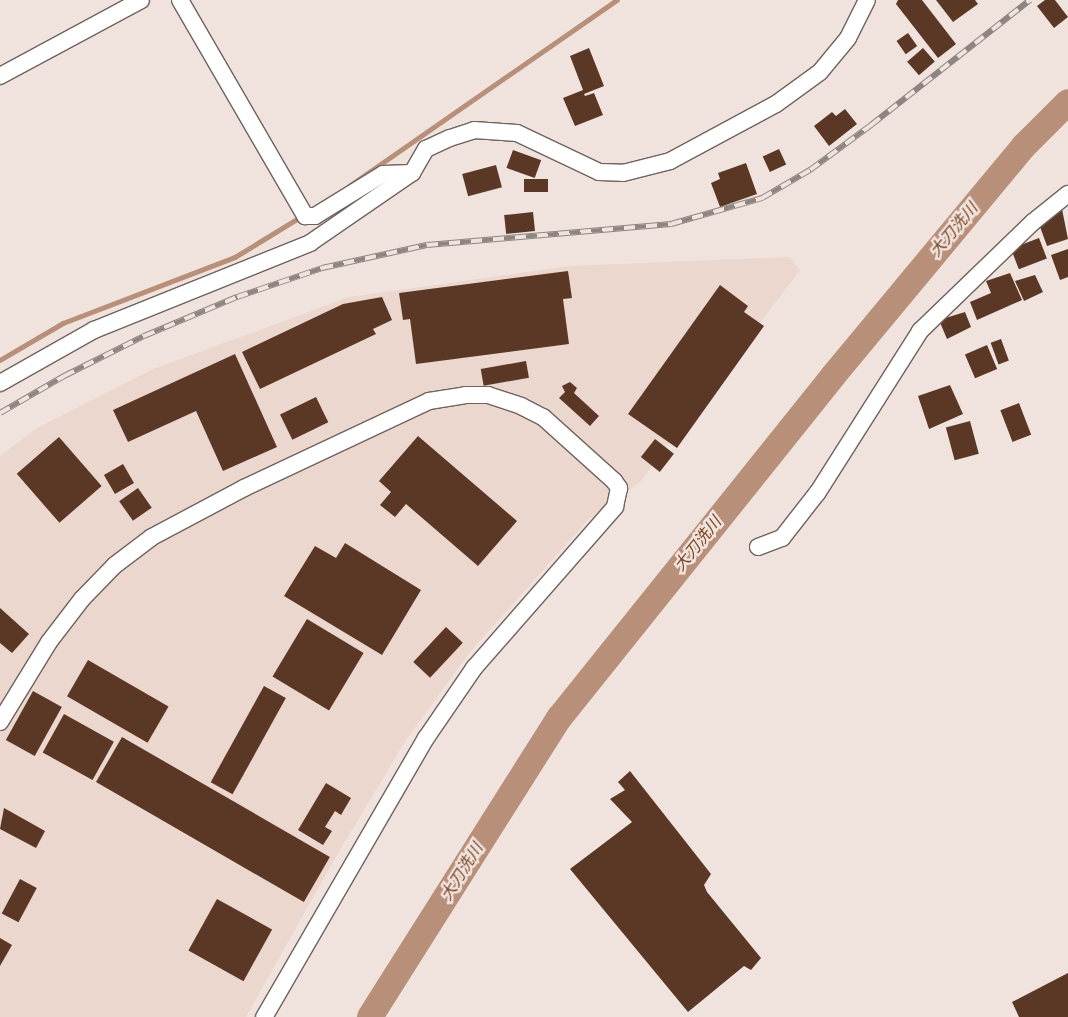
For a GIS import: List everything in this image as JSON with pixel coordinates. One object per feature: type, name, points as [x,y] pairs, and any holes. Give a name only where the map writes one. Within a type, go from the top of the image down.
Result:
[{"type":"street","points":[[0,76],[141,0]]},
{"type":"street","points":[[180,0],[305,216],[315,216],[383,174],[412,173]]},
{"type":"street","points":[[0,383],[94,330],[310,243],[412,173],[426,149],[474,130],[517,133],[599,172],[623,173],[670,160],[776,104],[820,72],[844,44],[867,0]]},
{"type":"street","points":[[758,547],[782,538],[818,492],[920,332],[1033,222],[1068,194]]},
{"type":"street","points":[[0,722],[49,642],[82,599],[115,565],[152,537],[244,488],[429,401],[466,395],[488,396],[522,406],[543,417],[614,481],[619,488],[615,507],[474,668],[426,738],[264,1017]]},
{"type":"shaded area","points":[[790,257],[800,270],[640,482],[588,520],[470,652],[406,740],[334,860],[246,1017],[0,1017],[0,456],[37,428],[153,369],[349,297],[570,266]]},
{"type":"building","points":[[898,0],[922,0],[956,44],[938,58],[896,4]]},
{"type":"building","points":[[936,0],[975,0],[978,4],[953,22]]},
{"type":"building","points":[[1045,0],[1055,0],[1068,17],[1054,28],[1037,6]]},
{"type":"building","points":[[908,33],[917,46],[906,54],[897,41]]},
{"type":"building","points":[[589,48],[604,86],[584,94],[585,96],[594,93],[603,115],[575,126],[563,98],[583,90],[570,56]]},
{"type":"building","points":[[923,48],[935,62],[919,75],[907,62]]},
{"type":"building","points":[[845,109],[857,124],[829,146],[814,126],[832,112],[836,116]]},
{"type":"building","points":[[779,149],[786,164],[770,172],[763,157]]},
{"type":"building","points":[[513,150],[541,160],[535,178],[507,168]]},
{"type":"building","points":[[746,163],[757,194],[720,207],[711,183],[720,179],[718,173]]},
{"type":"building","points":[[496,165],[502,187],[468,196],[462,174]]},
{"type":"building","points":[[524,179],[548,179],[548,192],[524,192]]},
{"type":"building","points":[[1062,209],[1068,239],[1047,246],[1039,224],[1049,220],[1049,214]]},
{"type":"building","points":[[533,212],[535,231],[506,234],[504,215]]},
{"type":"building","points":[[1039,238],[1047,259],[1019,269],[1011,249]]},
{"type":"building","points":[[1068,249],[1068,277],[1060,280],[1051,255]]},
{"type":"building","points":[[568,271],[572,298],[563,299],[569,344],[416,364],[410,319],[403,320],[399,293]]},
{"type":"building","points":[[1010,273],[1022,300],[977,320],[970,302],[991,293],[986,281]]},
{"type":"building","points":[[1035,275],[1043,292],[1024,301],[1015,281]]},
{"type":"building","points":[[720,285],[748,306],[744,312],[764,326],[677,448],[628,414]]},
{"type":"building","points":[[382,297],[392,320],[373,329],[376,334],[260,389],[242,352],[343,304]]},
{"type":"building","points":[[965,312],[971,327],[947,339],[939,320]]},
{"type":"building","points":[[1001,339],[1009,361],[999,364],[991,343]]},
{"type":"building","points":[[987,345],[997,369],[975,378],[965,354]]},
{"type":"building","points":[[235,354],[277,447],[223,471],[196,411],[128,442],[113,410]]},
{"type":"building","points":[[526,361],[529,378],[484,386],[481,369]]},
{"type":"building","points":[[570,382],[577,388],[574,393],[599,416],[590,426],[559,398],[565,392],[562,386]]},
{"type":"building","points":[[950,385],[963,414],[929,429],[918,396]]},
{"type":"building","points":[[316,397],[328,422],[292,440],[280,415]]},
{"type":"building","points":[[1019,403],[1031,435],[1013,442],[1000,410]]},
{"type":"building","points":[[970,421],[979,454],[955,460],[946,427]]},
{"type":"building","points":[[418,436],[517,521],[478,566],[406,504],[395,517],[380,505],[391,492],[379,481]]},
{"type":"building","points":[[59,437],[102,486],[59,523],[17,474]]},
{"type":"building","points":[[655,439],[674,454],[660,472],[641,457]]},
{"type":"building","points":[[123,464],[134,483],[115,494],[104,475]]},
{"type":"building","points":[[138,488],[152,508],[133,521],[119,501]]},
{"type":"building","points":[[345,543],[421,590],[382,655],[284,596],[315,546],[336,558]]},
{"type":"building","points":[[0,608],[29,634],[12,653],[0,643]]},
{"type":"building","points":[[307,619],[364,653],[329,710],[272,676]]},
{"type":"building","points":[[446,627],[463,643],[430,678],[413,662]]},
{"type":"building","points":[[88,660],[169,706],[148,743],[67,696]]},
{"type":"building","points":[[264,686],[286,698],[233,794],[211,782]]},
{"type":"building","points":[[33,691],[62,707],[35,756],[6,740]]},
{"type":"building","points":[[64,714],[114,742],[93,780],[43,752]]},
{"type":"building","points":[[122,737],[330,857],[304,902],[96,782]]},
{"type":"building","points":[[630,771],[711,874],[704,885],[707,892],[761,958],[751,970],[744,966],[688,1012],[570,869],[632,822],[610,799],[625,790],[618,782]]},
{"type":"building","points":[[326,783],[351,798],[341,815],[335,811],[325,827],[332,831],[323,845],[298,830]]},
{"type":"building","points":[[4,808],[45,831],[36,848],[0,829]]},
{"type":"building","points":[[20,879],[37,888],[18,922],[2,913]]},
{"type":"building","points":[[217,899],[272,930],[243,981],[188,951]]},
{"type":"building","points":[[0,938],[12,945],[0,966]]},
{"type":"building","points":[[1068,973],[1068,1017],[1019,1017],[1012,1002]]},
{"type":"waterway","points":[[349,186],[617,0]]},
{"type":"waterway","name":"大刀洗川","points":[[370,1017],[560,717],[833,376],[1024,146],[1068,102]]},
{"type":"waterway","points":[[0,360],[63,323],[235,257],[302,216]]},
{"type":"railway","points":[[0,413],[64,376],[144,336],[237,297],[322,268],[427,245],[671,224],[762,198],[810,170],[871,125],[1030,0]]}]
